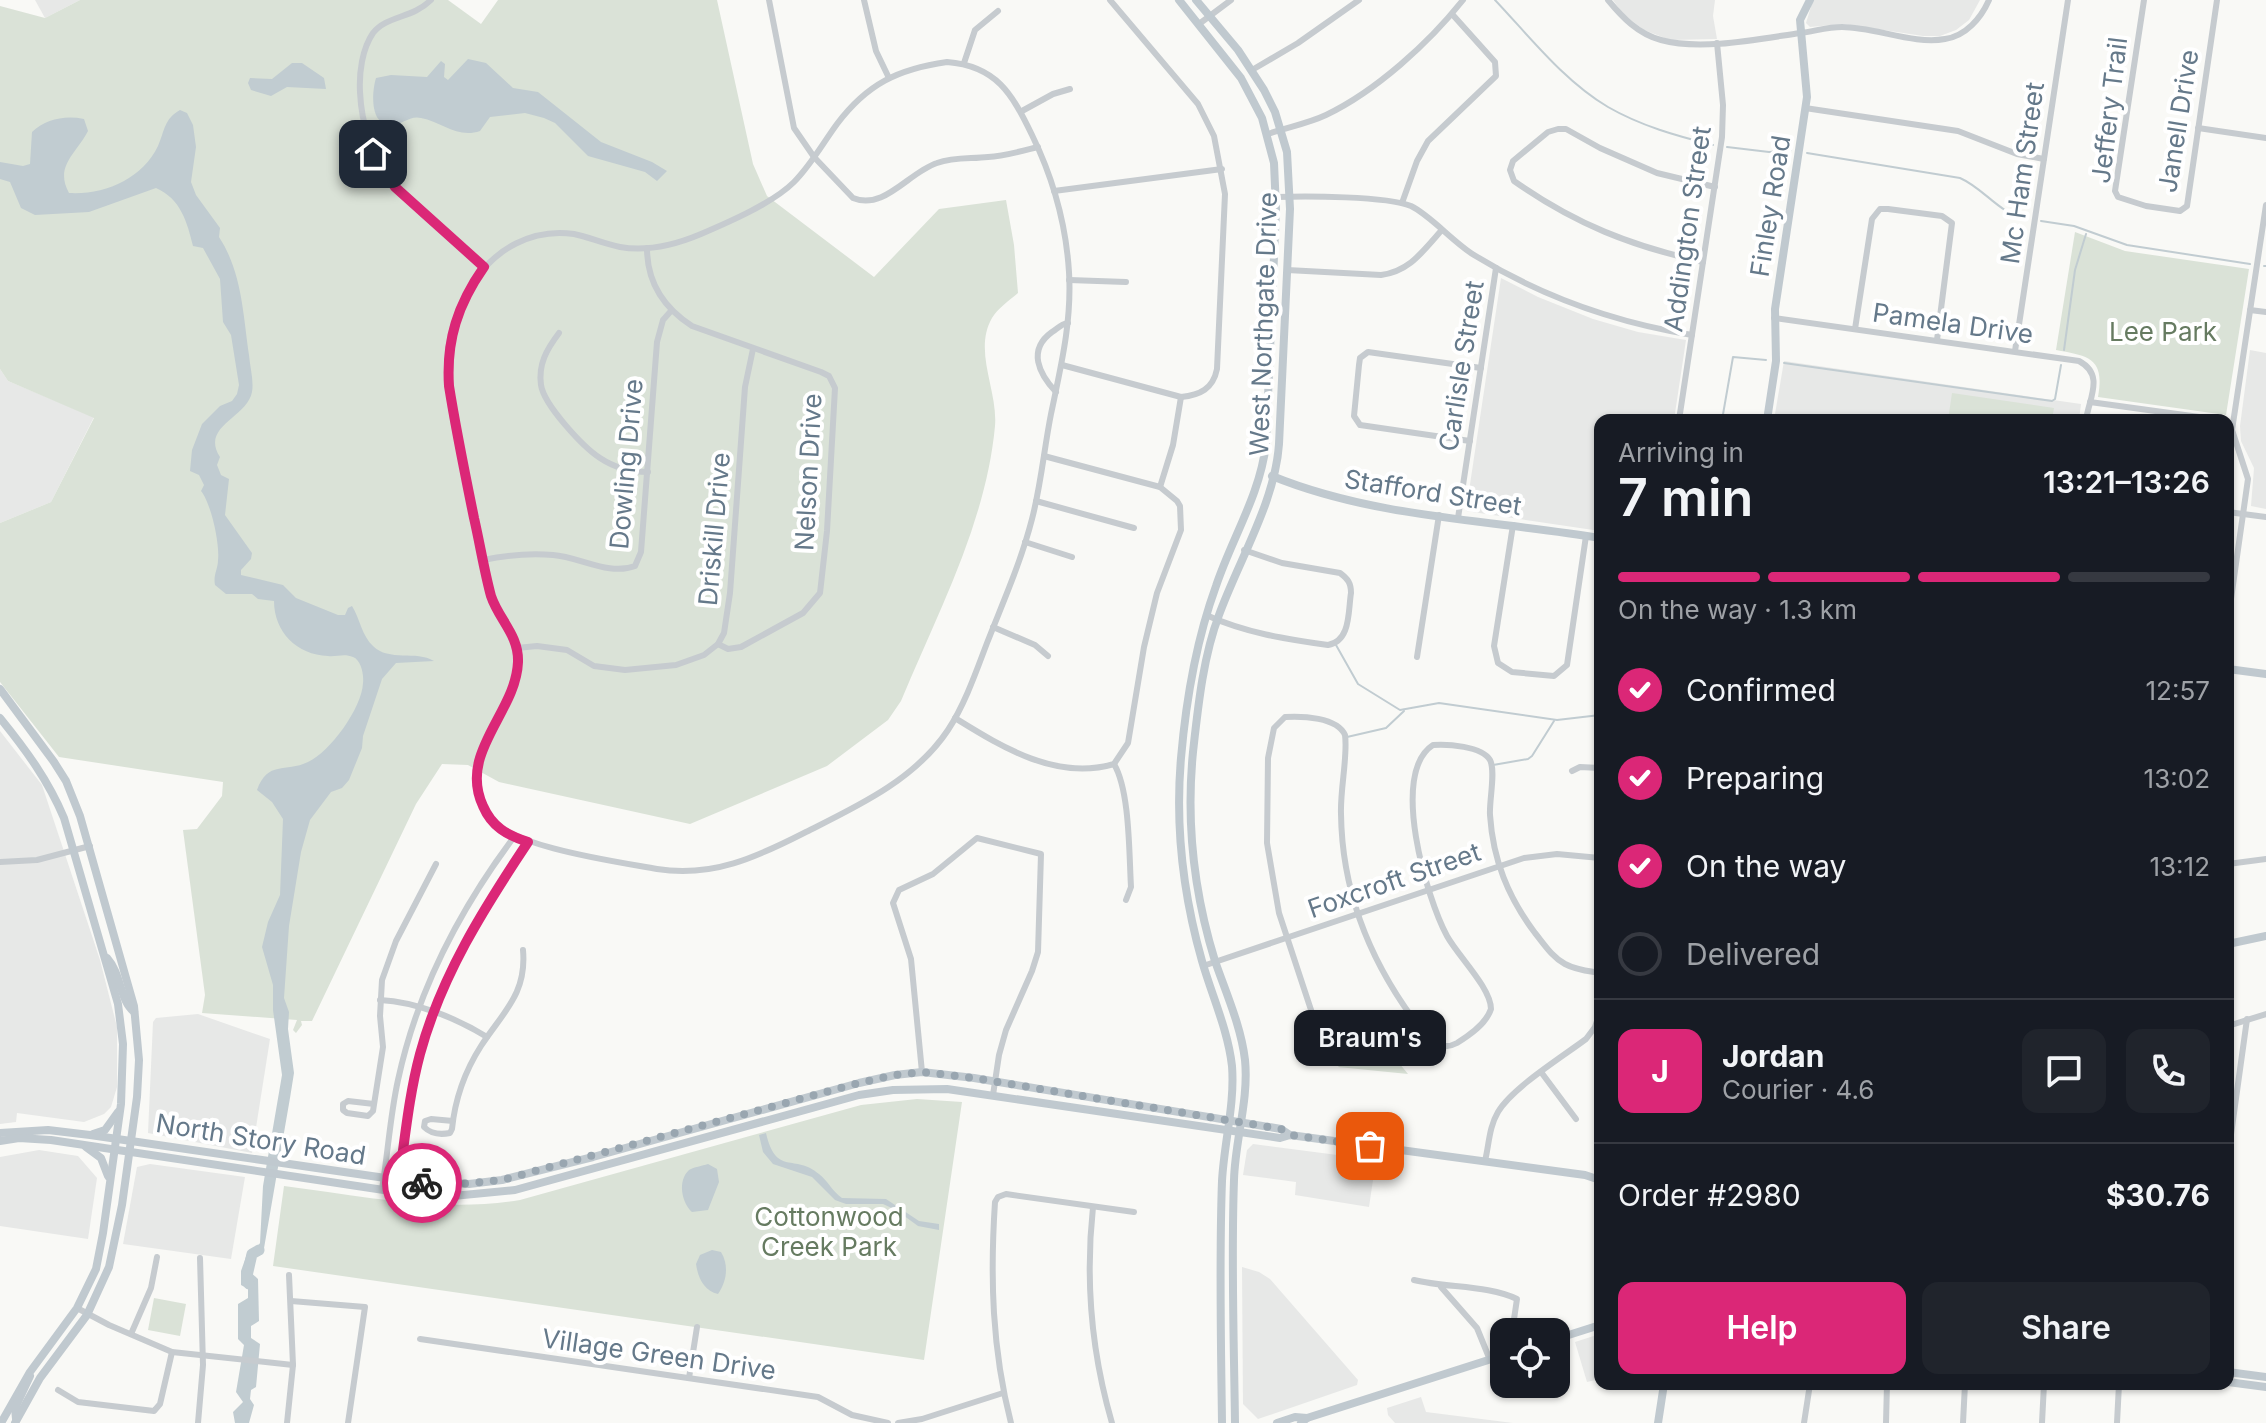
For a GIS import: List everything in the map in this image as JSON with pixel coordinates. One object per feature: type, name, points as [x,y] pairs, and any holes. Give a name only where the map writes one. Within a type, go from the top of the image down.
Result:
[{"type":"main road","name":"West Northgate Drive","points":[[1179,0],[1241,78],[1268,134],[1276,197],[1266,444],[1262,472],[1223,565],[1196,651],[1177,806],[1185,886],[1203,966],[1225,1031],[1232,1066],[1221,1206],[1222,1423]]},
{"type":"main road","name":"West Northgate Drive","points":[[1196,0],[1252,70],[1270,101],[1287,152],[1290,197],[1276,477],[1217,620],[1203,682],[1190,799],[1196,878],[1203,917],[1245,1060],[1234,1176],[1235,1423]]},
{"type":"main road","name":"Finley Road","points":[[1768,414],[1776,361],[1774,318],[1807,86],[1800,20],[1810,0]]},
{"type":"main road","name":"Stafford Street","points":[[1262,472],[1346,499],[1594,537]]},
{"type":"main road","points":[[2234,670],[2266,674]]},
{"type":"main road","points":[[0,689],[66,781],[90,846],[135,1012],[139,1060],[130,1152],[112,1258],[87,1315],[40,1378],[16,1421]]},
{"type":"main road","points":[[0,718],[52,789],[75,850],[122,1031],[121,1104],[98,1261],[77,1308],[29,1373],[1,1423]]},
{"type":"main road","points":[[2234,943],[2266,936]]},
{"type":"main road","points":[[104,954],[115,967],[126,1004],[135,1012]]},
{"type":"main road","name":"North Story Road","points":[[0,1133],[48,1130],[399,1180],[469,1184],[516,1177],[808,1096],[895,1075],[922,1072],[995,1080],[1280,1138],[1290,1135],[1594,1178]]},
{"type":"main road","name":"North Story Road","points":[[0,1141],[19,1138],[82,1145],[397,1192],[478,1195],[515,1190],[859,1095],[906,1089],[947,1089],[1228,1125]]},
{"type":"main road","points":[[808,1096],[811,1109]]},
{"type":"main road","points":[[90,1135],[105,1130],[121,1104]]},
{"type":"main road","points":[[82,1145],[101,1158],[110,1185]]},
{"type":"main road","points":[[199,1162],[200,1151]]},
{"type":"main road","points":[[430,1195],[431,1184]]},
{"type":"main road","points":[[1222,1283],[1234,1283]]},
{"type":"main road","points":[[1570,1335],[1594,1327]]},
{"type":"main road","points":[[1277,1423],[1295,1417],[1304,1421],[1490,1360]]},
{"type":"main road","points":[[16,1421],[15,1408],[29,1383],[29,1373]]},
{"type":"main road","points":[[2234,1373],[2266,1377]]},
{"type":"main road","points":[[2234,1383],[2266,1387]]},
{"type":"main road","points":[[1658,1423],[1663,1390]]},
{"type":"street","points":[[431,0],[420,10],[383,23],[367,43],[360,85],[365,132],[373,154],[395,187],[484,267]]},
{"type":"street","points":[[769,0],[794,128],[814,157],[853,198],[870,202],[878,200],[902,182],[937,163],[1038,147]]},
{"type":"street","points":[[864,0],[876,51],[888,76]]},
{"type":"street","points":[[1062,365],[1181,397],[1196,396],[1204,391],[1211,384],[1217,369],[1225,194],[1214,136],[1198,104],[1110,0]]},
{"type":"street","points":[[1199,24],[1231,0]]},
{"type":"street","points":[[1252,70],[1298,43],[1359,0]]},
{"type":"street","points":[[1268,134],[1323,116],[1367,92],[1452,14],[1463,0]]},
{"type":"street","points":[[1608,0],[1634,27],[1659,40],[1691,44],[1856,27],[1930,40],[1947,39],[1972,26],[1989,0]]},
{"type":"street","name":"Mc Ham Street","points":[[2015,351],[2068,0]]},
{"type":"street","name":"Jeffery Trail","points":[[2144,0],[2115,187],[2118,197],[2146,206]]},
{"type":"street","name":"Janell Drive","points":[[2146,206],[2185,209],[2217,0]]},
{"type":"street","points":[[964,63],[975,30],[998,11]]},
{"type":"street","points":[[1402,203],[1417,161],[1428,141],[1496,76],[1495,62],[1452,14]]},
{"type":"street","name":"Addington Street","points":[[1680,414],[1723,125],[1717,43]]},
{"type":"street","points":[[964,63],[998,81],[1022,111],[1054,191],[1065,237],[1069,280],[1068,323],[1062,365],[1036,501],[1025,542],[993,627],[955,718],[934,749],[895,783],[847,812],[748,860],[703,870],[674,871],[528,842],[501,830],[488,817],[476,778],[479,757],[514,686],[517,648],[492,599],[456,428],[448,365],[450,340],[459,307],[484,267],[509,247],[535,236],[573,234],[623,248],[647,248],[663,247],[700,234],[767,201],[796,181],[841,118],[888,76],[925,65],[964,63]]},
{"type":"street","points":[[1022,111],[1053,94],[1070,89]]},
{"type":"street","points":[[1805,108],[1958,131],[2017,154],[2044,159]]},
{"type":"street","points":[[2198,128],[2266,138]]},
{"type":"street","points":[[1703,262],[1632,244],[1580,223],[1514,181],[1510,170],[1513,161],[1548,132],[1566,129],[1657,173],[1715,187]]},
{"type":"street","points":[[1054,191],[1222,169]]},
{"type":"street","points":[[1276,197],[1402,203],[1421,212],[1441,231],[1496,268],[1551,296],[1633,325],[1692,335]]},
{"type":"street","points":[[2232,414],[2266,205]]},
{"type":"street","points":[[1855,329],[1872,219],[1880,209],[1898,210],[1947,218],[1952,223],[1937,340]]},
{"type":"street","points":[[1287,270],[1394,273],[1413,262],[1441,231]]},
{"type":"street","name":"Nelson Drive","points":[[647,248],[653,282],[671,311],[692,326],[821,372],[829,376],[835,388],[821,588],[808,610],[785,624],[736,648],[728,649],[718,644]]},
{"type":"street","name":"Carlisle Street","points":[[1458,518],[1496,268]]},
{"type":"street","points":[[1069,280],[1126,282]]},
{"type":"street","points":[[2250,310],[2266,312]]},
{"type":"street","name":"Dowling Drive","points":[[483,560],[534,554],[582,560],[617,570],[635,566],[641,552],[657,342],[663,320],[671,311]]},
{"type":"street","name":"Pamela Drive","points":[[1774,318],[2079,361],[2086,364],[2095,383],[2090,402]]},
{"type":"street","points":[[1056,392],[1042,374],[1037,353],[1046,336],[1063,323],[1068,323]]},
{"type":"street","points":[[559,333],[543,358],[541,388],[548,403],[598,457],[630,472],[648,472]]},
{"type":"street","name":"Driskill Drive","points":[[517,648],[537,646],[567,650],[594,666],[625,670],[676,665],[704,655],[718,644],[724,633],[730,593],[745,387],[753,349]]},
{"type":"street","points":[[1470,441],[1360,425],[1354,416],[1360,358],[1368,352],[1481,368]]},
{"type":"street","points":[[1160,487],[1173,445],[1181,397]]},
{"type":"street","points":[[2087,414],[2090,402],[2177,414]]},
{"type":"street","points":[[2234,442],[2248,479],[2234,580]]},
{"type":"street","points":[[955,718],[997,743],[1041,762],[1082,768],[1114,764],[1128,743],[1144,647],[1157,593],[1182,525],[1177,501],[1160,487],[1044,456]]},
{"type":"street","points":[[1036,501],[1134,528]]},
{"type":"street","points":[[2234,513],[2266,517]]},
{"type":"street","points":[[1417,657],[1439,515]]},
{"type":"street","points":[[1513,525],[1494,646],[1498,663],[1512,672],[1543,676],[1559,674],[1567,665],[1586,536]]},
{"type":"street","points":[[1025,542],[1072,557]]},
{"type":"street","points":[[1206,615],[1257,634],[1328,645],[1337,643],[1343,636],[1351,586],[1340,573],[1282,563],[1244,550]]},
{"type":"street","points":[[993,627],[1035,645],[1048,656]]},
{"type":"street","points":[[1315,1022],[1286,938],[1274,892],[1267,843],[1266,779],[1271,735],[1278,721],[1285,717],[1328,722],[1342,729],[1346,738],[1341,787],[1342,838],[1349,886],[1379,966],[1408,1012],[1436,1044],[1455,1044],[1483,1023],[1491,1003],[1447,936],[1420,862],[1413,810],[1418,763],[1433,745],[1483,753],[1490,760],[1493,767],[1491,828],[1498,866],[1518,909],[1553,955],[1573,968],[1594,972]]},
{"type":"street","points":[[1114,764],[1120,774],[1125,799],[1131,887],[1126,900]]},
{"type":"street","points":[[1572,771],[1580,767],[1594,768]]},
{"type":"street","points":[[382,1189],[397,1086],[420,1008],[458,922],[514,837]]},
{"type":"street","points":[[922,1072],[916,986],[905,936],[893,903],[894,896],[899,890],[933,874],[967,843],[977,838],[1041,854],[1038,952],[1006,1030],[993,1095]]},
{"type":"street","points":[[397,1192],[412,1089],[434,1012],[463,945],[528,842]]},
{"type":"street","points":[[0,862],[37,860],[90,846]]},
{"type":"street","name":"Foxcroft Street","points":[[1203,966],[1498,866],[1539,855],[1594,857]]},
{"type":"street","points":[[2234,863],[2266,859]]},
{"type":"street","points":[[374,1104],[348,1101],[343,1104],[343,1110],[368,1116],[373,1111],[383,1047],[382,980],[391,952],[436,864]]},
{"type":"street","points":[[453,1121],[468,1068],[510,1008],[519,988],[525,969],[523,950]]},
{"type":"street","points":[[380,1000],[406,1003],[434,1012],[487,1037]]},
{"type":"street","points":[[2234,1024],[2266,1014]]},
{"type":"street","points":[[2234,1113],[2247,1019]]},
{"type":"street","points":[[1485,1161],[1493,1125],[1501,1107],[1586,1039],[1594,1028]]},
{"type":"street","points":[[410,1038],[424,1041]]},
{"type":"street","points":[[1541,1072],[1576,1119]]},
{"type":"street","points":[[397,1086],[412,1089]]},
{"type":"street","points":[[391,1125],[406,1127]]},
{"type":"street","points":[[1011,1423],[994,1334],[991,1258],[995,1202],[1001,1194],[1006,1194],[1134,1212]]},
{"type":"street","points":[[1093,1207],[1088,1268],[1089,1302],[1094,1346],[1112,1423]]},
{"type":"street","points":[[131,1334],[151,1288],[157,1257]]},
{"type":"street","points":[[198,1423],[202,1356],[200,1258]]},
{"type":"street","points":[[287,1423],[293,1365],[289,1275]]},
{"type":"street","points":[[1414,1280],[1505,1293],[1517,1299],[1514,1318]]},
{"type":"street","points":[[1441,1286],[1477,1328],[1490,1360]]},
{"type":"street","points":[[291,1301],[365,1307],[348,1423]]},
{"type":"street","points":[[77,1308],[172,1352],[293,1365]]},
{"type":"street","points":[[689,1378],[697,1327]]},
{"type":"street","name":"Village Green Drive","points":[[420,1339],[818,1397],[852,1415],[888,1423]]},
{"type":"street","points":[[58,1390],[78,1402],[158,1410],[172,1352]]},
{"type":"street","points":[[1804,1423],[1809,1390]]},
{"type":"street","points":[[1886,1423],[1887,1390]]},
{"type":"street","points":[[1963,1423],[1965,1390]]},
{"type":"street","points":[[2042,1423],[2044,1390]]},
{"type":"street","points":[[2117,1423],[2119,1390]]},
{"type":"street","points":[[898,1423],[922,1419],[1003,1393]]},
{"type":"shaded area","points":[[35,0],[80,0],[45,18]]},
{"type":"shaded area","points":[[1613,0],[1715,0],[1713,16],[1717,39],[1670,40],[1644,30],[1623,14]]},
{"type":"shaded area","points":[[1813,0],[1980,0],[1969,20],[1956,30],[1940,36],[1923,36],[1844,24],[1810,27],[1806,23]]},
{"type":"shaded area","points":[[468,59],[486,63],[513,88],[538,92],[601,142],[667,171],[657,181],[645,172],[588,156],[555,123],[525,113],[490,117],[480,131],[472,133],[421,118],[391,125],[379,119],[373,99],[376,78],[391,75],[427,77],[441,61],[445,64],[444,77],[448,80]]},
{"type":"shaded area","points":[[292,63],[302,63],[324,78],[326,89],[287,87],[271,96],[251,90],[248,83],[250,78],[272,79]]},
{"type":"shaded area","points":[[180,110],[187,113],[193,125],[196,147],[191,182],[196,195],[220,228],[219,237],[233,264],[252,374],[252,392],[248,401],[220,430],[215,446],[220,457],[217,465],[221,475],[229,479],[225,515],[252,553],[241,575],[283,585],[296,598],[338,615],[345,615],[352,606],[366,637],[379,651],[434,661],[396,663],[382,679],[362,748],[349,780],[342,788],[331,792],[310,820],[301,852],[289,926],[284,998],[289,1012],[294,1073],[263,1254],[246,1261],[247,1269],[258,1279],[259,1321],[251,1326],[251,1338],[260,1344],[256,1387],[251,1390],[250,1399],[254,1405],[249,1423],[235,1423],[233,1412],[243,1402],[236,1392],[244,1345],[238,1339],[238,1304],[248,1298],[248,1289],[241,1285],[241,1271],[248,1251],[254,1252],[260,1243],[263,1186],[282,1075],[273,1010],[273,985],[262,947],[268,922],[280,895],[283,819],[272,802],[257,790],[261,781],[272,771],[308,762],[335,739],[357,704],[363,683],[362,672],[353,657],[317,655],[289,640],[278,623],[274,601],[258,599],[252,594],[226,594],[215,585],[218,563],[216,534],[201,491],[204,485],[199,475],[190,471],[192,450],[202,424],[220,406],[232,401],[239,385],[231,335],[223,322],[220,279],[203,248],[193,246],[177,205],[156,188],[89,212],[35,215],[21,208],[10,182],[0,179],[0,162],[23,166],[30,164],[32,132],[37,128],[56,119],[77,118],[84,119],[88,131],[66,167],[64,175],[69,193],[109,188],[142,168],[158,146],[168,121]]},
{"type":"shaded area","points":[[1501,278],[1593,319],[1638,332],[1686,340],[1675,414],[1594,414],[1594,530],[1466,511]]},
{"type":"shaded area","points":[[2250,350],[2266,353],[2266,509],[2251,506],[2254,468],[2241,441],[2240,426]]},
{"type":"shaded area","points":[[1784,361],[2081,404],[2080,414],[1775,414]]},
{"type":"shaded area","points":[[0,369],[8,381],[94,417],[51,502],[0,523]]},
{"type":"shaded area","points":[[0,731],[42,785],[100,960],[117,1027],[117,1087],[111,1107],[104,1114],[84,1122],[17,1113],[16,1122],[0,1124]]},
{"type":"shaded area","points":[[198,1014],[270,1039],[252,1153],[148,1133],[153,1022],[156,1018]]},
{"type":"shaded area","points":[[766,1133],[775,1155],[781,1160],[810,1168],[842,1198],[886,1199],[919,1221],[939,1224],[939,1230],[918,1226],[883,1204],[846,1204],[835,1200],[812,1177],[773,1164],[763,1152],[759,1135]]},
{"type":"shaded area","points":[[1253,1144],[1376,1160],[1369,1207],[1295,1195],[1296,1182],[1243,1175],[1247,1150]]},
{"type":"shaded area","points":[[39,1150],[78,1156],[97,1178],[88,1239],[0,1226],[0,1157]]},
{"type":"shaded area","points":[[150,1164],[245,1177],[231,1259],[123,1244],[137,1167]]},
{"type":"shaded area","points":[[708,1164],[717,1169],[719,1182],[708,1210],[692,1212],[683,1198],[683,1180],[689,1170]]},
{"type":"shaded area","points":[[712,1250],[721,1252],[726,1268],[718,1294],[702,1283],[696,1264],[700,1255]]},
{"type":"shaded area","points":[[1242,1267],[1270,1279],[1358,1380],[1357,1385],[1258,1419],[1243,1404]]},
{"type":"shaded area","points":[[1594,1336],[1594,1380],[1587,1382],[1575,1342]]},
{"type":"shaded area","points":[[1421,1397],[1426,1412],[1513,1423],[1395,1423],[1388,1415],[1387,1408]]},
{"type":"green space","points":[[80,0],[448,0],[481,24],[498,0],[717,0],[753,164],[767,196],[874,277],[939,209],[1006,200],[1018,293],[994,315],[987,331],[985,357],[995,412],[990,462],[982,497],[958,566],[901,701],[888,720],[827,766],[690,824],[499,782],[468,765],[442,764],[416,804],[312,1021],[301,1021],[302,1025],[296,1033],[293,1030],[297,1020],[202,1013],[205,995],[183,830],[197,829],[222,796],[223,782],[59,757],[0,682],[0,523],[51,502],[94,418],[8,381],[0,369],[0,6],[45,18]]},
{"type":"green space","name":"Lee Park","points":[[2075,232],[2125,251],[2249,269],[2226,414],[2098,397],[2099,374],[2092,361],[2056,350]]},
{"type":"green space","points":[[1952,393],[2054,408],[2053,414],[1949,414]]},
{"type":"green space","points":[[1372,1030],[1408,1074],[1338,1067]]},
{"type":"green space","name":"Cottonwood Creek Park","points":[[917,1099],[962,1102],[924,1360],[273,1266],[284,1186],[431,1204],[490,1204],[520,1200],[861,1105]]},
{"type":"green space","points":[[154,1298],[186,1304],[180,1336],[148,1330]]},
{"type":"waterway","points":[[1495,0],[1548,58],[1577,85],[1608,107],[1646,125],[1713,145]]},
{"type":"waterway","points":[[1727,147],[1769,152],[1791,150]]},
{"type":"waterway","points":[[1807,153],[1960,178],[2008,212],[2027,219]]},
{"type":"waterway","points":[[2041,221],[2074,226],[2127,245],[2250,264]]},
{"type":"waterway","points":[[2064,350],[2075,270],[2086,234]]},
{"type":"waterway","points":[[1723,414],[1733,357],[1766,360]]},
{"type":"waterway","points":[[1784,363],[2052,401],[2055,399],[2061,365]]},
{"type":"waterway","points":[[1336,645],[1358,684],[1400,710],[1439,703],[1557,720],[1594,716]]},
{"type":"waterway","points":[[1347,737],[1386,728],[1404,711]]},
{"type":"waterway","points":[[1493,765],[1528,759],[1554,721]]},
{"type":"waterway","points":[[249,1284],[247,1276],[252,1254],[259,1250]]},
{"type":"way so far","points":[[422,1183],[451,1185],[502,1180],[859,1083],[922,1072],[1009,1082],[1281,1129],[1290,1135],[1370,1146]]},
{"type":"place","name":"Braum's","points":[[1370,1146]]},
{"type":"route","points":[[373,154],[395,187],[484,267],[459,307],[448,352],[449,386],[492,599],[511,631],[518,660],[514,686],[479,757],[476,778],[477,790],[488,817],[501,830],[528,842],[463,945],[421,1051],[411,1092],[399,1180],[422,1183]]}]
